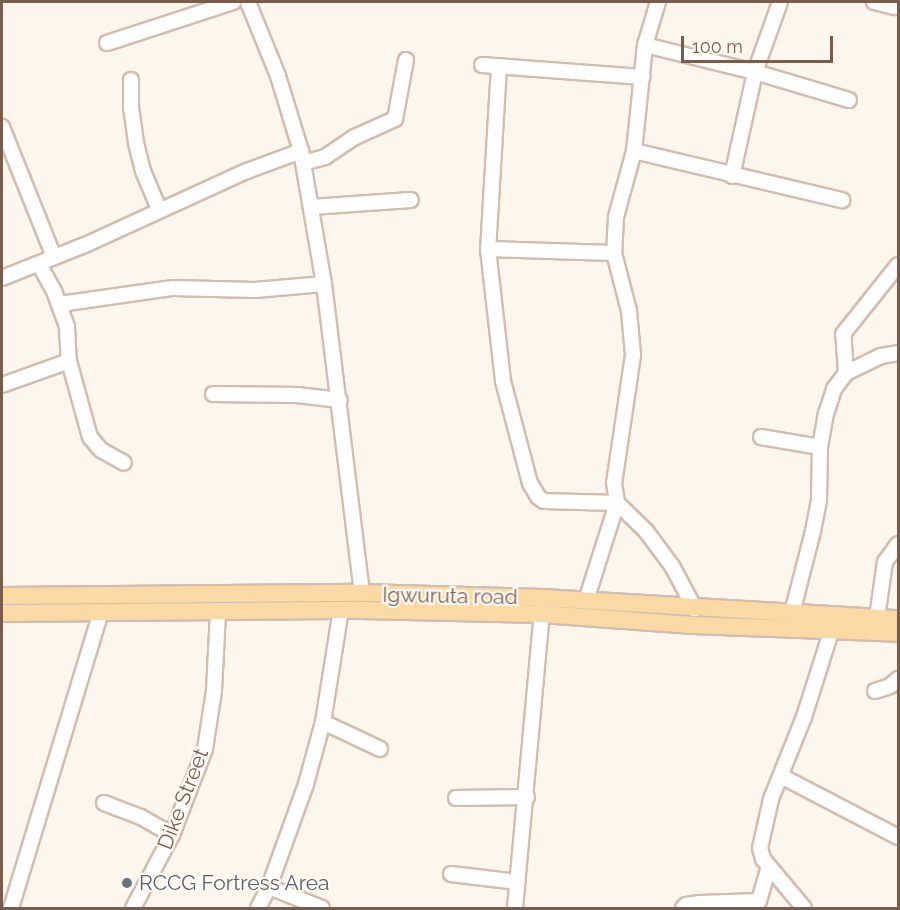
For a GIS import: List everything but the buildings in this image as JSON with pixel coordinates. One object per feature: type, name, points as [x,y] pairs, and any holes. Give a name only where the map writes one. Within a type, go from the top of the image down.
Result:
[{"type":"main road","name":"Igwuruta road","points":[[2,596],[362,593],[586,601],[898,619]]},
{"type":"main road","name":"Igwuruta road","points":[[2,613],[341,610],[542,614],[831,632],[898,633]]},
{"type":"street","points":[[107,43],[232,2]]},
{"type":"street","points":[[248,2],[278,76],[302,157],[324,284],[340,400],[362,593]]},
{"type":"street","points":[[586,601],[617,503],[614,483],[633,355],[629,311],[614,253],[620,197],[634,151],[645,45],[658,2]]},
{"type":"street","points":[[732,176],[755,72],[780,2]]},
{"type":"street","points":[[874,2],[894,7]]},
{"type":"street","points":[[645,45],[755,72],[849,100]]},
{"type":"street","points":[[2,278],[39,264],[247,171],[302,157],[325,157],[355,137],[395,119],[406,60]]},
{"type":"street","points":[[482,64],[642,77]]},
{"type":"street","points":[[499,66],[488,249],[503,381],[530,483],[543,501],[617,503],[645,531],[672,566],[695,609]]},
{"type":"street","points":[[131,80],[131,107],[136,143],[143,171],[159,209]]},
{"type":"street","points":[[2,127],[54,257]]},
{"type":"street","points":[[634,151],[732,176],[842,200]]},
{"type":"street","points":[[311,207],[411,200]]},
{"type":"street","points":[[488,249],[614,253]]},
{"type":"street","points":[[39,264],[60,304],[66,327],[69,361],[90,438],[101,450],[124,463]]},
{"type":"street","points":[[846,373],[843,334],[898,265]]},
{"type":"street","points":[[60,304],[173,288],[255,290],[324,284]]},
{"type":"street","points":[[792,613],[819,500],[820,447],[826,414],[834,389],[846,373],[881,356],[898,353]]},
{"type":"street","points":[[2,385],[69,361]]},
{"type":"street","points":[[213,394],[297,395],[340,400]]},
{"type":"street","points":[[761,437],[820,447]]},
{"type":"street","points":[[877,618],[885,562],[898,544]]},
{"type":"street","points":[[258,909],[269,886],[306,784],[323,722],[341,610]]},
{"type":"street","name":"Dike Street","points":[[134,909],[172,835],[205,748],[214,691],[218,611]]},
{"type":"street","points":[[11,909],[101,612]]},
{"type":"street","points":[[515,909],[542,614]]},
{"type":"street","points":[[804,909],[769,866],[760,848],[771,799],[804,717],[831,632]]},
{"type":"street","points":[[875,691],[890,686],[898,679]]},
{"type":"street","points":[[323,722],[380,749]]},
{"type":"street","points":[[781,776],[898,837]]},
{"type":"street","points":[[456,798],[527,797]]},
{"type":"street","points":[[104,803],[141,816],[172,835]]},
{"type":"street","points":[[683,909],[686,905],[700,903],[758,905],[769,866]]},
{"type":"street","points":[[451,873],[518,882]]},
{"type":"street","points":[[269,886],[322,909]]},
{"type":"place","name":"RCCG Fortress Area","points":[[127,883]]}]
